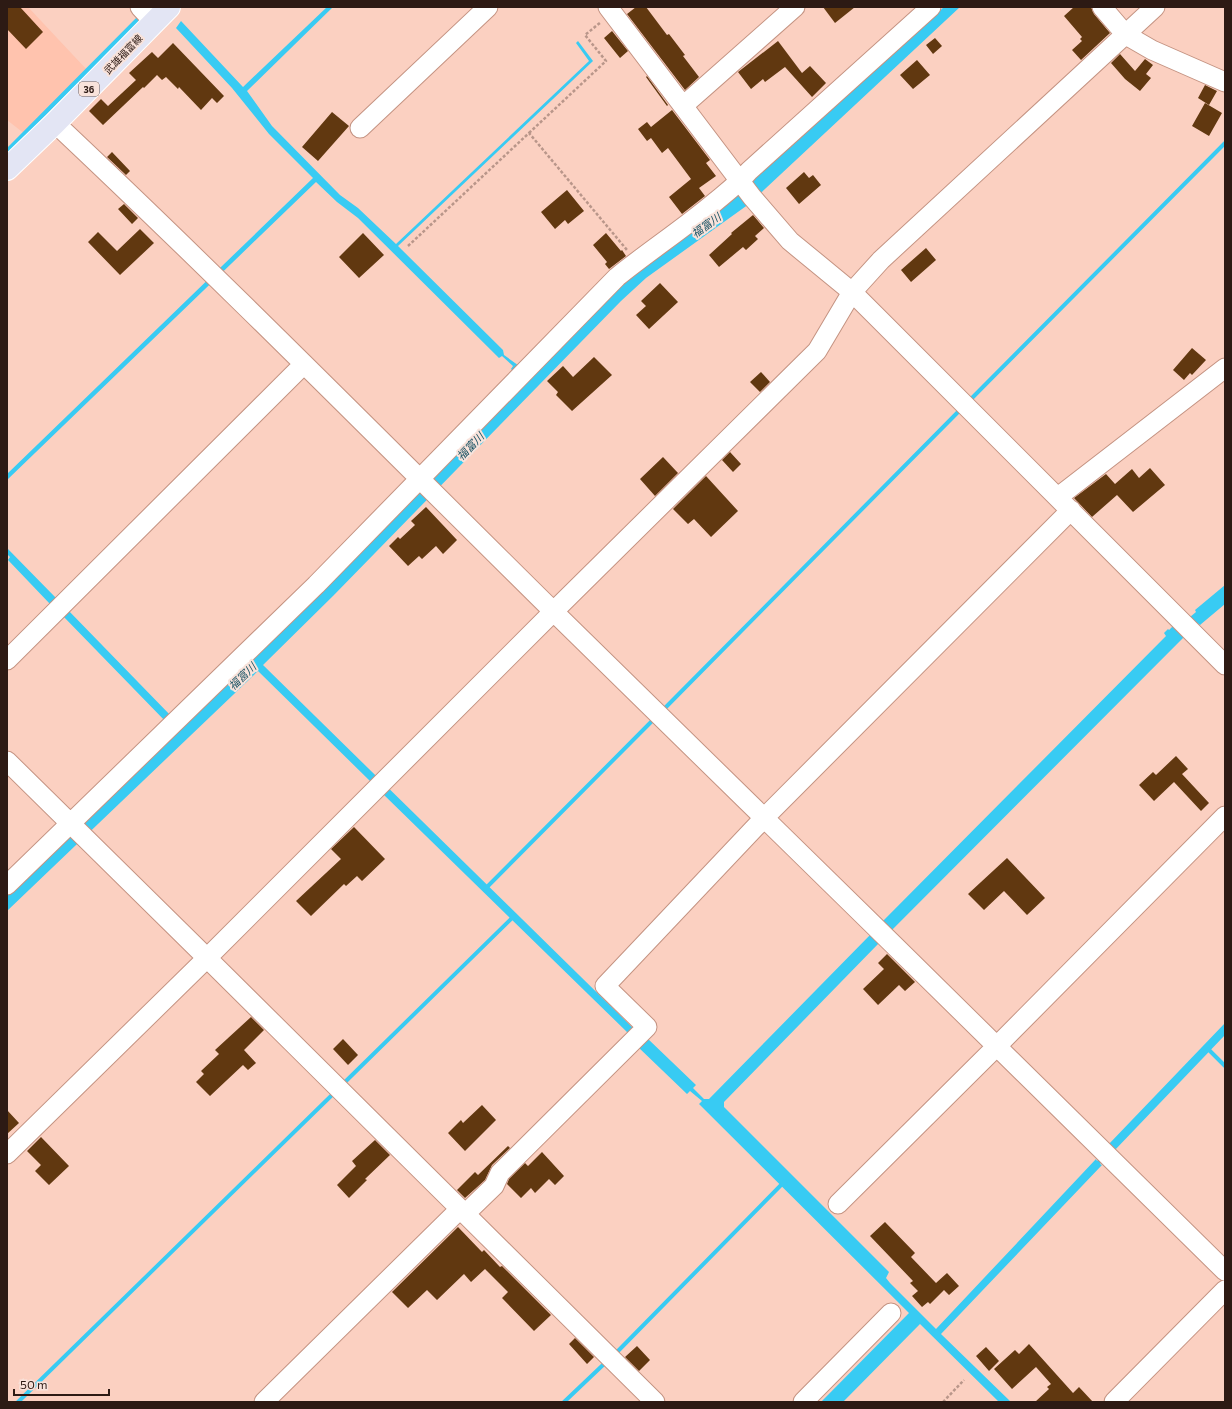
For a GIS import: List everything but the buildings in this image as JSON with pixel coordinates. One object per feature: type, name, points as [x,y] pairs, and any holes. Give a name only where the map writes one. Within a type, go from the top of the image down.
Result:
[{"type":"main road","name":"武雄福富線","points":[[7,169],[55,123],[146,14],[170,7]]},
{"type":"street","points":[[360,128],[488,7]]},
{"type":"street","points":[[683,106],[795,7]]},
{"type":"street","points":[[7,885],[77,830],[173,724],[316,585],[426,485],[522,374],[617,277],[695,218],[745,188],[749,172],[930,7]]},
{"type":"street","points":[[1102,7],[1126,35],[1152,50],[1225,82]]},
{"type":"street","points":[[7,1154],[208,958],[554,611],[817,351],[852,292],[881,260],[1155,7]]},
{"type":"street","points":[[610,10],[745,188],[790,242],[852,292],[1225,665]]},
{"type":"street","points":[[55,123],[304,364],[1225,1271]]},
{"type":"street","points":[[7,660],[304,364]]},
{"type":"street","points":[[264,1402],[463,1211],[494,1186],[500,1173],[647,1027],[605,986],[1065,504],[1225,368]]},
{"type":"street","points":[[7,761],[208,958],[655,1402]]},
{"type":"street","points":[[838,1204],[1225,816]]},
{"type":"street","points":[[1114,1402],[1225,1290]]},
{"type":"street","points":[[803,1402],[891,1313]]},
{"type":"path","points":[[408,246],[606,61],[585,35],[610,10]]},
{"type":"path","points":[[529,133],[637,261]]},
{"type":"path","points":[[943,1402],[964,1380]]},
{"type":"shaded area","points":[[7,7],[28,7],[88,71],[25,134],[7,120]]},
{"type":"water","points":[[145,7],[159,7],[144,17],[7,154],[7,148],[140,14]]},
{"type":"water","name":"福富川","points":[[327,7],[333,7],[247,91],[272,126],[340,195],[358,208],[396,244],[589,61],[576,43],[578,41],[593,61],[398,246],[503,350],[504,355],[522,368],[621,283],[748,184],[944,7],[960,7],[749,204],[646,278],[621,301],[334,595],[263,665],[633,1028],[647,1038],[696,1085],[693,1088],[704,1099],[709,1099],[870,935],[872,937],[882,922],[1166,636],[1164,633],[1168,629],[1169,630],[1174,625],[1177,628],[1196,612],[1195,610],[1225,585],[1225,604],[1200,625],[1196,622],[1183,634],[1185,636],[879,943],[724,1102],[724,1107],[889,1272],[886,1278],[890,1283],[936,1329],[1096,1159],[1097,1161],[1110,1147],[1108,1145],[1225,1023],[1225,1035],[1114,1151],[1113,1150],[1100,1164],[1102,1165],[941,1334],[1011,1402],[999,1402],[920,1324],[843,1402],[821,1402],[909,1313],[699,1104],[702,1101],[690,1091],[687,1094],[637,1046],[628,1033],[383,794],[372,780],[370,781],[258,671],[7,911],[7,893],[168,724],[62,615],[64,613],[51,602],[50,604],[8,560],[10,557],[7,554],[7,548],[56,598],[53,600],[65,610],[67,609],[173,718],[516,374],[511,369],[513,366],[502,356],[499,358],[358,218],[337,202],[316,182],[7,480],[7,474],[313,178],[269,134],[232,88],[176,28],[181,21],[243,87]]},
{"type":"waterway","points":[[972,398],[1225,143]]},
{"type":"waterway","points":[[665,708],[960,410]]},
{"type":"waterway","points":[[485,889],[653,720]]},
{"type":"waterway","points":[[345,1082],[514,916]]},
{"type":"waterway","points":[[1208,1049],[1225,1066]]},
{"type":"waterway","points":[[18,1402],[332,1095]]},
{"type":"waterway","points":[[618,1351],[785,1181]]},
{"type":"waterway","points":[[564,1402],[604,1364]]}]
